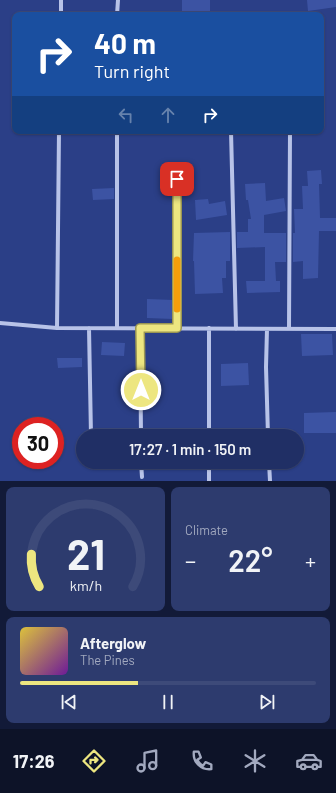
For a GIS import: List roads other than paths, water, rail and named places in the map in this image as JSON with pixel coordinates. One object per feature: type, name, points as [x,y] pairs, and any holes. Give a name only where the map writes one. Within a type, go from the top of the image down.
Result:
[{"type":"street","points":[[61,0],[61,12]]},
{"type":"street","points":[[117,12],[118,0]]},
{"type":"street","points":[[57,328],[60,134]]},
{"type":"street","points":[[117,134],[117,328]]},
{"type":"street","points":[[232,134],[236,328]]},
{"type":"street","points":[[289,329],[290,134]]},
{"type":"street","points":[[177,179],[177,328]]},
{"type":"street","points":[[0,323],[57,328],[336,329]]},
{"type":"street","points":[[89,328],[91,429]]},
{"type":"street","points":[[140,328],[141,429]]},
{"type":"street","points":[[209,328],[209,429]]},
{"type":"street","points":[[267,329],[266,367],[268,429]]},
{"type":"street","points":[[141,469],[142,477]]},
{"type":"street","points":[[209,469],[209,481]]},
{"type":"street","points":[[269,469],[270,481]]}]
